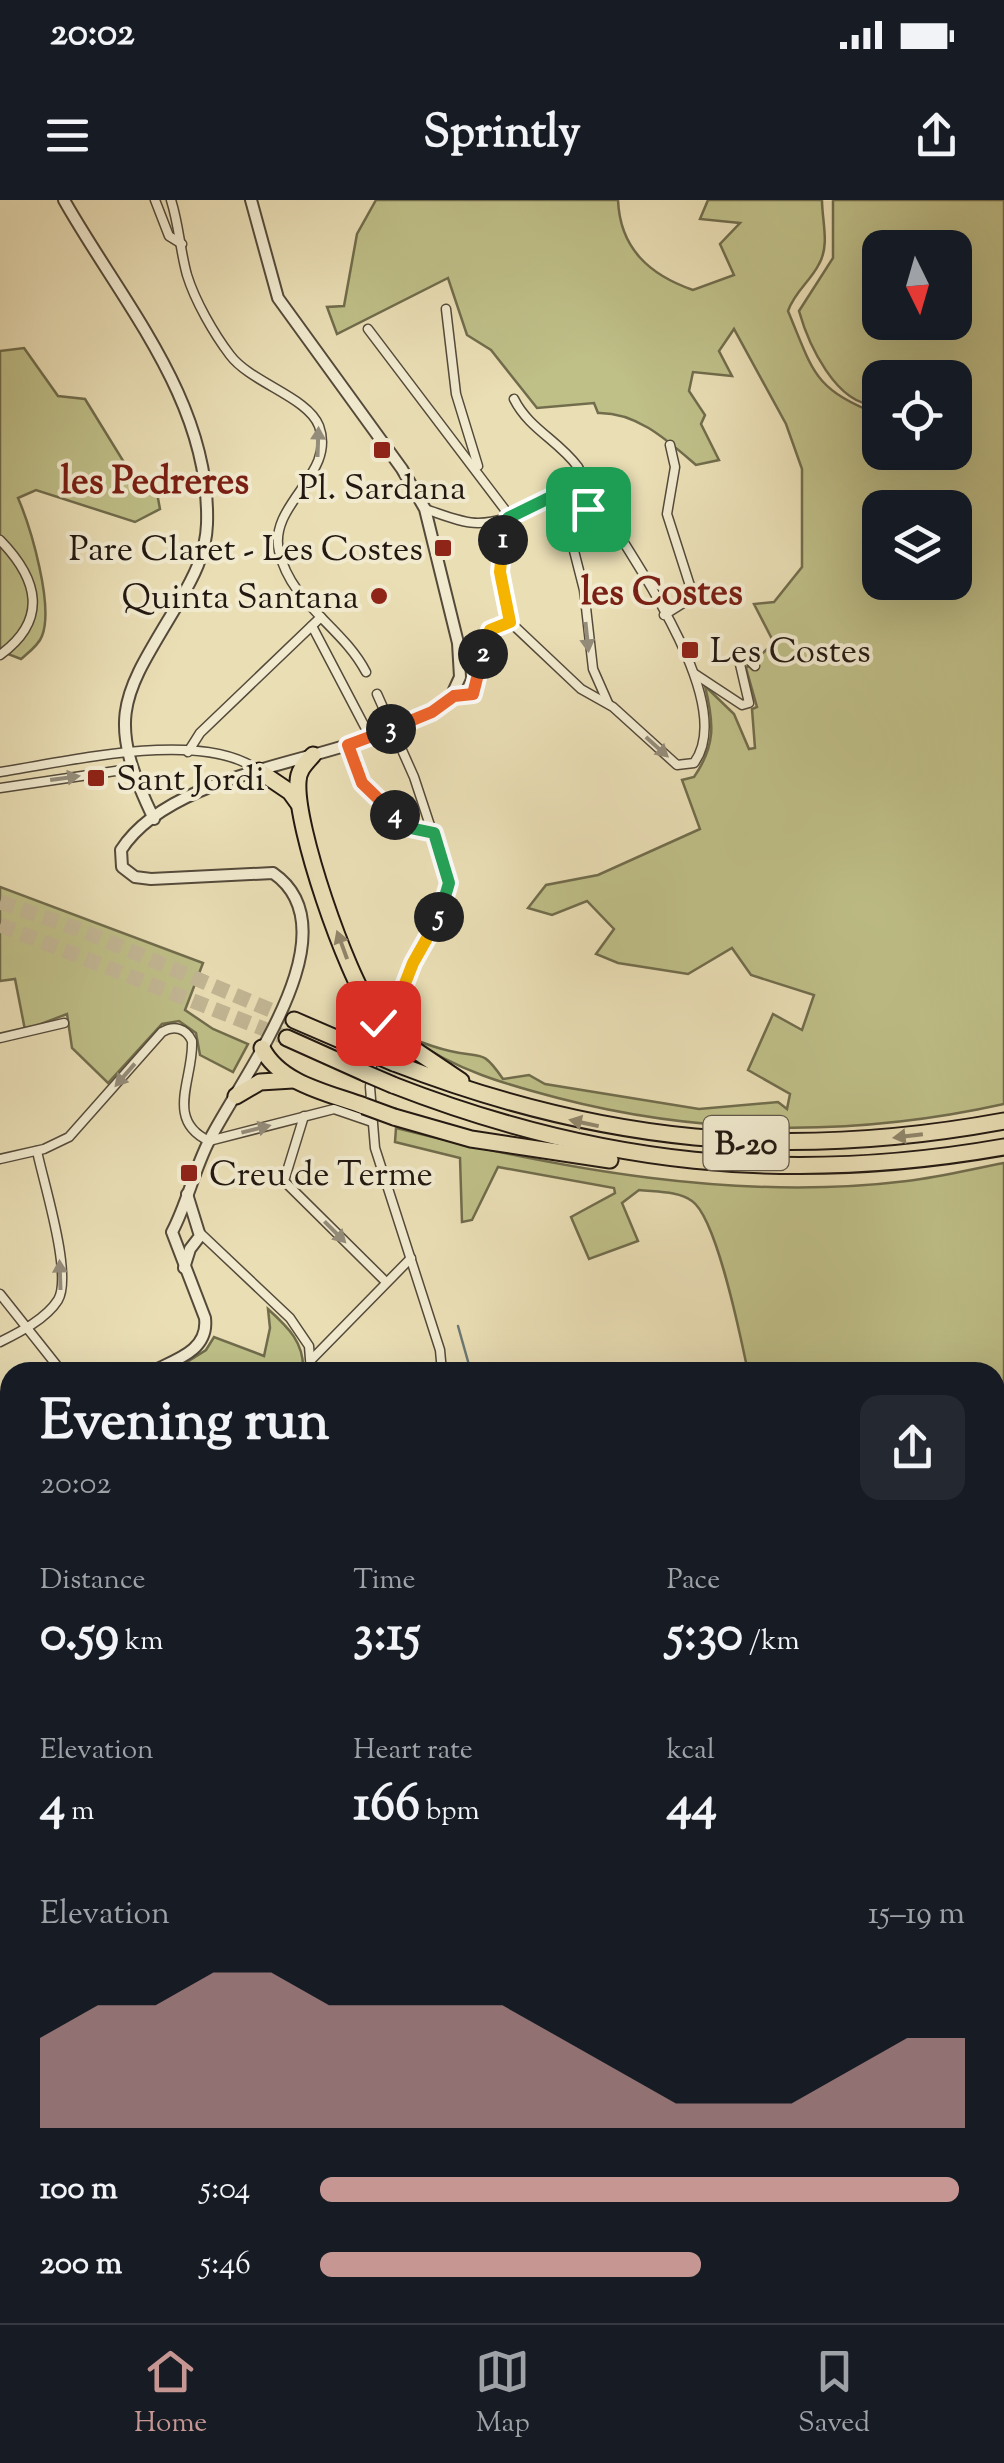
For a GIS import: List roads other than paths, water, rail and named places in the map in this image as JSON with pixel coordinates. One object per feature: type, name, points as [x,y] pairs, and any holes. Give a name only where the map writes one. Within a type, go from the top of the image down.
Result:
[{"type":"highway","points":[[313,755],[298,776],[300,806],[342,946],[373,1011],[397,1038],[490,1098]]},
{"type":"highway","points":[[259,771],[290,792],[300,806]]},
{"type":"highway","name":"B-20","points":[[294,1020],[490,1098],[616,1129],[758,1143],[897,1138],[1004,1121]]},
{"type":"highway","name":"B-20","points":[[287,1038],[393,1085],[556,1138],[678,1161]]},
{"type":"highway","name":"B-20","points":[[262,1048],[271,1064],[298,1080],[394,1117],[524,1149],[606,1160],[829,1168],[918,1161],[1004,1147]]},
{"type":"highway","points":[[236,1096],[270,1080],[298,1080]]},
{"type":"street","points":[[64,200],[171,377],[204,483],[207,527],[198,570],[132,682],[126,754],[154,819]]},
{"type":"street","points":[[155,200],[168,236],[182,244]]},
{"type":"street","points":[[171,200],[192,286],[230,355],[256,379],[307,410],[318,425],[320,451],[306,486],[277,528],[276,540],[285,574],[298,594],[355,652],[366,672]]},
{"type":"street","points":[[250,200],[278,298],[402,468],[425,509],[459,650],[460,677],[454,696]]},
{"type":"street","points":[[446,310],[456,394],[481,475]]},
{"type":"street","points":[[368,329],[481,475],[508,518],[498,555],[510,622],[580,689],[608,704],[677,765],[685,767],[700,756],[706,738],[696,674],[567,452],[525,421],[514,399]]},
{"type":"street","points":[[664,614],[690,598],[692,592],[667,514],[675,466],[670,445]]},
{"type":"street","points":[[425,509],[471,523],[508,518],[551,497],[590,492]]},
{"type":"street","points":[[596,504],[574,524],[571,539],[584,590],[586,640],[596,681],[608,704]]},
{"type":"street","points":[[0,540],[20,564],[33,611],[29,630],[0,655]]},
{"type":"street","points":[[188,752],[200,733],[321,617]]},
{"type":"street","points":[[312,1362],[306,1340],[290,1318],[214,1244],[172,1237],[209,1141],[292,986],[302,947],[300,918],[286,883],[264,871],[151,878],[125,871],[121,850],[154,819],[205,788],[366,739],[407,723],[454,696],[473,694],[488,633],[496,624],[510,622]]},
{"type":"street","points":[[312,626],[366,729],[389,721]]},
{"type":"street","points":[[696,674],[742,705],[749,703],[750,696],[739,660],[748,658],[755,666]]},
{"type":"street","points":[[580,689],[594,689],[596,681]]},
{"type":"street","points":[[377,694],[444,858],[449,883],[446,902],[413,963],[397,1004],[376,1026],[370,1087],[375,1148],[439,1362]]},
{"type":"street","points":[[348,745],[362,783],[410,828],[434,833]]},
{"type":"street","points":[[0,772],[126,754],[188,752],[233,756],[259,771]]},
{"type":"street","points":[[0,788],[130,769]]},
{"type":"street","points":[[0,1038],[64,1023]]},
{"type":"street","points":[[0,1159],[37,1151],[70,1137],[166,1030],[181,1029],[192,1045],[182,1112],[190,1128],[209,1141],[338,1110],[372,1122]]},
{"type":"street","points":[[304,1116],[284,1181],[386,1282]]},
{"type":"street","points":[[0,1342],[27,1328],[56,1303],[62,1283],[37,1151]]},
{"type":"street","points":[[170,1362],[195,1349],[206,1332],[205,1318],[184,1269],[191,1239],[187,1190]]},
{"type":"street","points":[[176,1225],[191,1239]]},
{"type":"street","points":[[312,1359],[411,1258]]},
{"type":"street","points":[[0,1294],[54,1362]]},
{"type":"street","points":[[0,1452],[0,1465]]},
{"type":"waterway","points":[[458,1326],[468,1362]]},
{"type":"tunnel","points":[[0,902],[81,930],[294,1020]]},
{"type":"tunnel","points":[[0,925],[287,1038]]},
{"type":"place","name":"Pl. Sardana","points":[[382,450]]},
{"type":"place","name":"Pare Claret - Les Costes","points":[[443,548]]},
{"type":"place","name":"Quinta Santana","points":[[379,596]]},
{"type":"place","name":"Les Costes","points":[[690,650]]},
{"type":"place","name":"Sant Jordi","points":[[96,778]]},
{"type":"place","name":"Creu de Terme","points":[[189,1173]]},
{"type":"district","name":"les Pedreres","points":[[155,480]]},
{"type":"district","name":"les Costes","points":[[662,591]]}]
